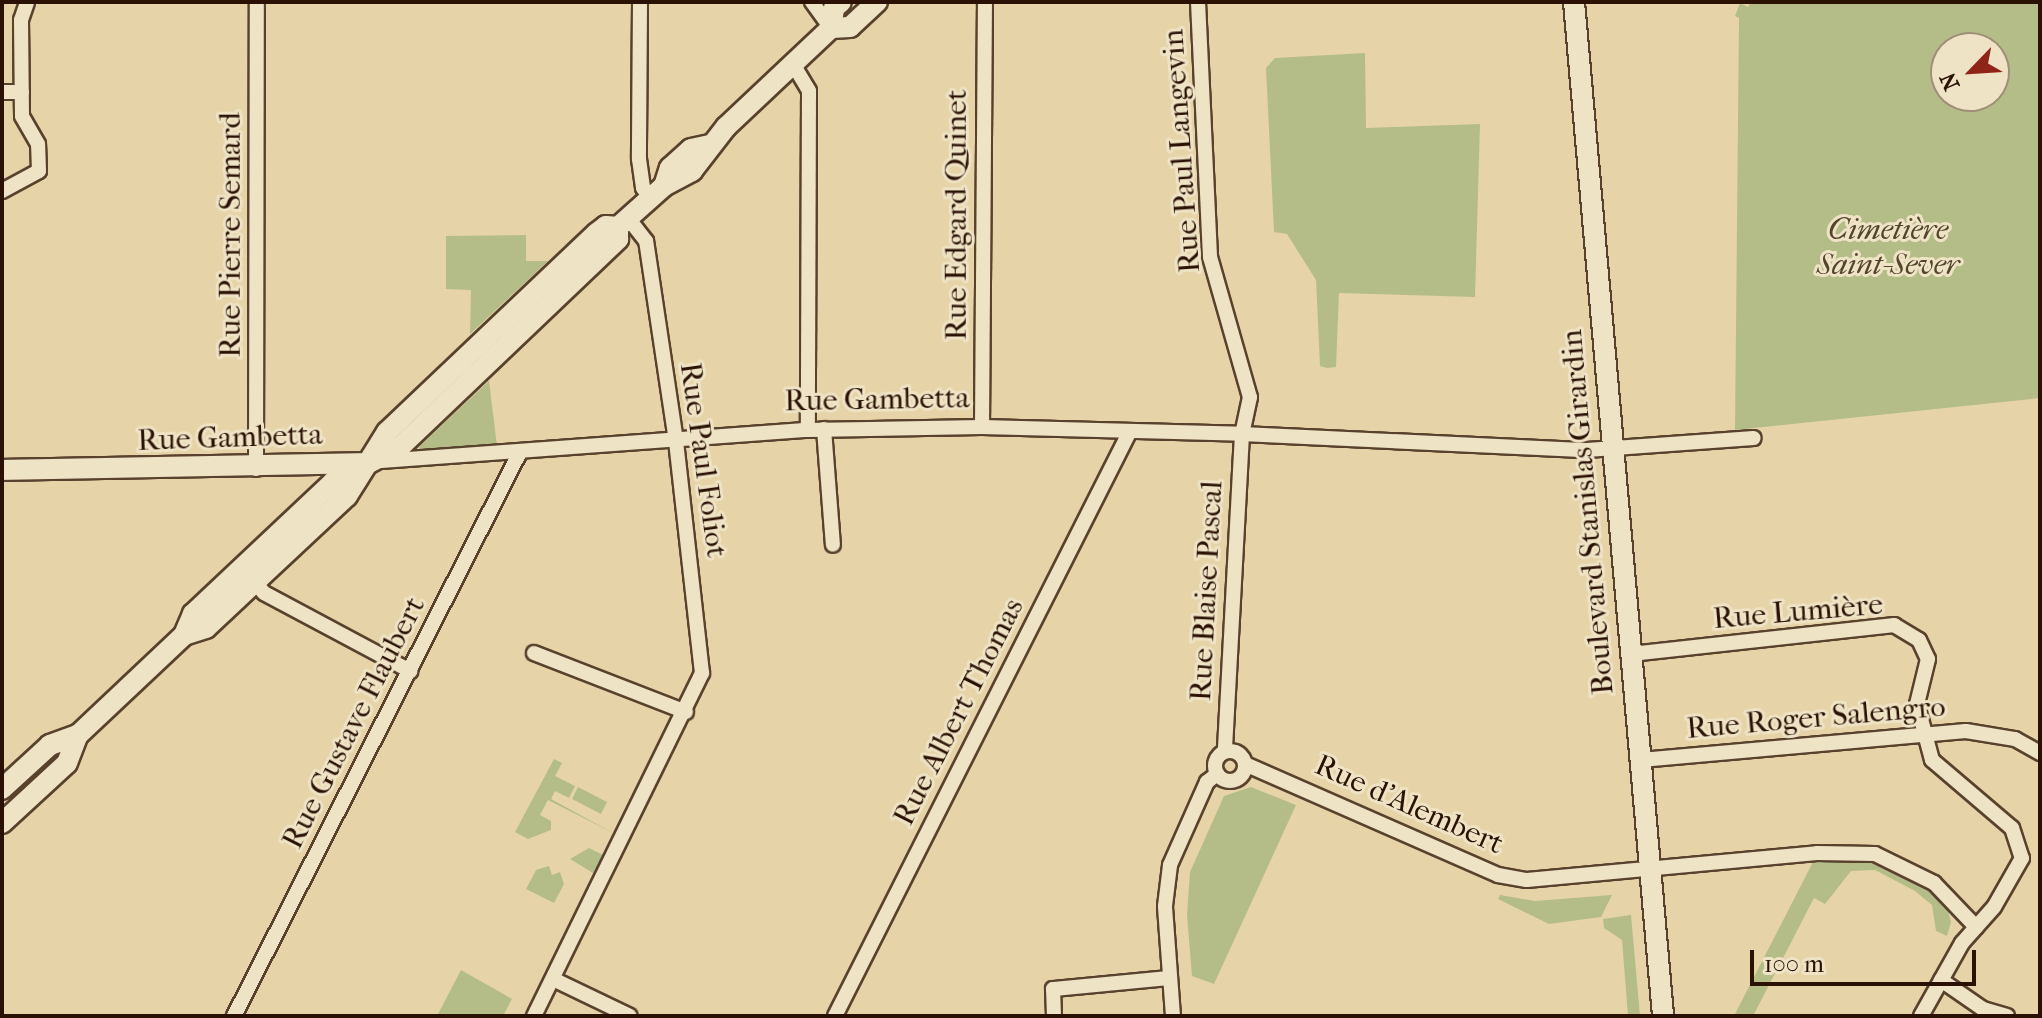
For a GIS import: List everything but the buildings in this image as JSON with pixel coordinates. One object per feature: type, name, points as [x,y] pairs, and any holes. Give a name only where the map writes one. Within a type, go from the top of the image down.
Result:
[{"type":"main road","points":[[184,635],[206,628],[347,496],[387,432],[597,233],[606,226],[623,222],[657,192],[692,171],[710,145],[831,28],[834,8],[841,2]]},
{"type":"main road","points":[[831,28],[850,27],[877,2]]},
{"type":"main road","name":"Boulevard Stanislas Girardin","points":[[1574,2],[1663,1016]]},
{"type":"main road","points":[[7,778],[50,745],[78,735],[184,635],[193,614],[323,492],[401,446],[618,239],[623,222]]},
{"type":"main road","name":"Rue Gambetta","points":[[2,470],[256,469],[369,463]]},
{"type":"main road","points":[[2,823],[67,763],[78,735]]},
{"type":"street","name":"Rue Pierre Semard","points":[[256,469],[257,2]]},
{"type":"street","points":[[640,2],[639,159],[643,188],[657,192]]},
{"type":"street","points":[[812,2],[831,28]]},
{"type":"street","name":"Rue Edgard Quinet","points":[[982,427],[985,2]]},
{"type":"street","name":"Rue Paul Langevin","points":[[1198,2],[1207,229],[1227,330],[1250,397],[1242,434]]},
{"type":"street","points":[[2,191],[39,171],[38,144],[22,116],[21,20],[27,3]]},
{"type":"street","points":[[793,64],[809,91],[808,430]]},
{"type":"street","points":[[2,92],[22,92]]},
{"type":"street","name":"Rue Paul Foliot","points":[[534,1016],[700,684],[702,650],[676,441],[646,241],[623,222]]},
{"type":"street","name":"Rue Gambetta","points":[[369,463],[824,429],[982,427],[1613,448],[1754,438]]},
{"type":"street","points":[[824,429],[833,545]]},
{"type":"street","name":"Rue Albert Thomas","points":[[835,1016],[1130,431]]},
{"type":"street","name":"Rue Blaise Pascal","points":[[1225,752],[1242,434]]},
{"type":"street","name":"Rue Gustave Flaubert","points":[[234,1016],[520,452]]},
{"type":"street","points":[[255,582],[264,593],[410,671]]},
{"type":"street","name":"Rue Lumière","points":[[1631,654],[1894,625],[1919,640],[1928,659],[1917,704],[1923,732]]},
{"type":"street","points":[[534,653],[686,712]]},
{"type":"street","name":"Rue Roger Salengro","points":[[1641,760],[1923,732],[1966,731],[2015,739],[2040,753]]},
{"type":"street","points":[[1921,1016],[1976,927],[2014,877],[2022,858],[2020,844],[2012,828],[1932,760],[1923,732]]},
{"type":"street","points":[[1225,752],[1236,752],[1245,764],[1236,780],[1217,774],[1216,761],[1225,752]]},
{"type":"street","name":"Rue d'Alembert","points":[[1245,764],[1498,875],[1527,880],[1817,853],[1875,854],[1934,883],[1976,927]]},
{"type":"street","points":[[1173,1016],[1165,906],[1170,865],[1207,782],[1217,774]]},
{"type":"street","points":[[1054,1016],[1053,989],[1169,978]]},
{"type":"street","points":[[553,979],[630,1016]]},
{"type":"street","points":[[1941,980],[1981,1012],[2007,1016]]},
{"type":"green space","name":"Cimetière Saint-Sever","points":[[1751,2],[2040,2],[2040,398],[1735,430],[1739,18],[1735,16],[1740,3],[1748,7]]},
{"type":"green space","points":[[1365,53],[1366,128],[1480,124],[1475,297],[1339,293],[1336,367],[1327,368],[1320,366],[1316,280],[1287,234],[1274,232],[1266,68],[1275,58]]},
{"type":"green space","points":[[526,235],[526,261],[548,261],[470,334],[471,290],[446,289],[446,236]]},
{"type":"green space","points":[[489,381],[497,446],[420,452],[419,447]]},
{"type":"green space","points":[[554,759],[562,763],[555,776],[575,786],[569,798],[555,791],[551,799],[613,833],[548,800],[540,815],[551,821],[551,830],[528,839],[515,832]]},
{"type":"green space","points":[[578,787],[607,802],[601,814],[572,799]]},
{"type":"green space","points":[[1251,787],[1296,805],[1214,984],[1192,976],[1187,915],[1190,872],[1224,796]]},
{"type":"green space","points":[[589,848],[603,855],[593,873],[570,859]]},
{"type":"green space","points":[[1845,858],[1885,862],[1918,878],[1946,903],[1951,922],[1947,936],[1936,931],[1932,905],[1915,891],[1875,870],[1851,871],[1825,904],[1814,898],[1753,1016],[1734,1016],[1813,862]]},
{"type":"green space","points":[[549,866],[552,875],[560,872],[564,884],[554,903],[526,889],[536,870]]},
{"type":"green space","points":[[1500,895],[1535,901],[1612,895],[1601,917],[1549,924],[1498,899]]},
{"type":"green space","points":[[1631,915],[1640,1016],[1628,1016],[1622,940],[1604,928],[1603,919]]},
{"type":"green space","points":[[461,970],[512,999],[503,1016],[437,1016]]}]
